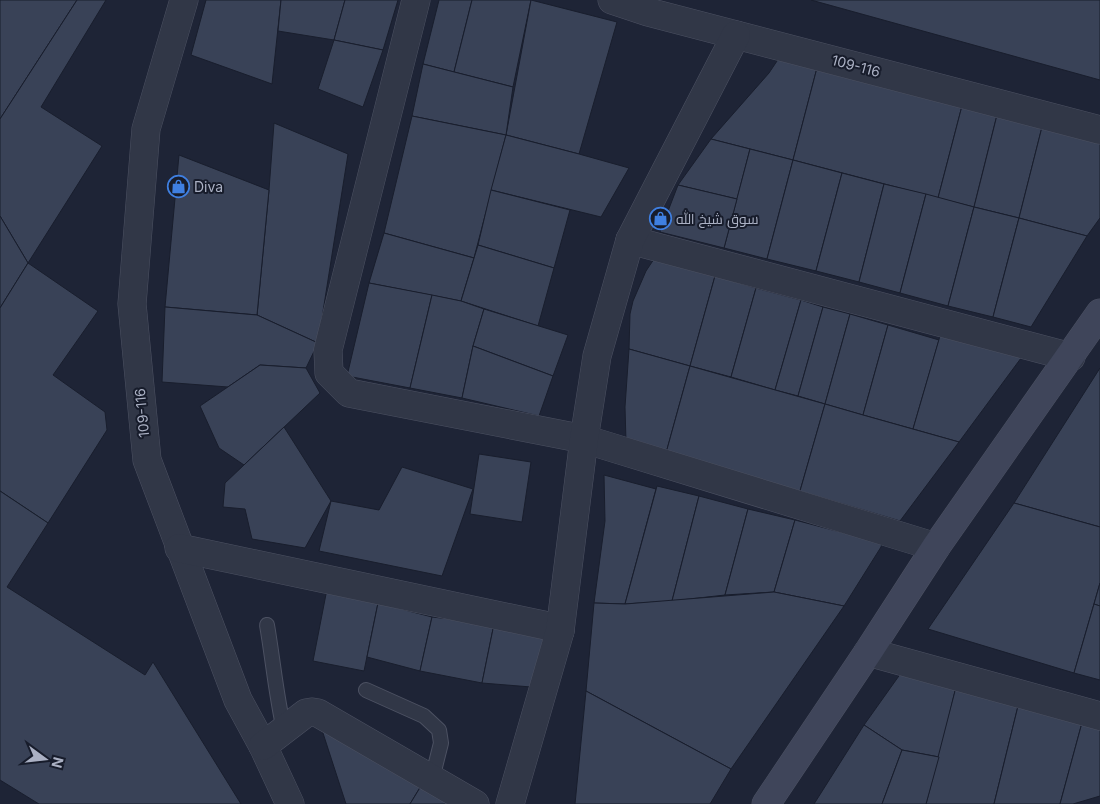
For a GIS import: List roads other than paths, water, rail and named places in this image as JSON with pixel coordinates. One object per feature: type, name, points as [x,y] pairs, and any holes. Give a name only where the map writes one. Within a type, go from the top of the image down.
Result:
[{"type":"street","name":"109-116","points":[[184,0],[146,129],[132,304],[147,460],[238,700],[273,738],[290,804]]},
{"type":"street","points":[[416,0],[328,350],[330,373],[349,393],[584,439],[936,547]]},
{"type":"street","name":"109-116","points":[[612,0],[648,12],[1100,130]]},
{"type":"street","points":[[510,804],[560,631],[584,439],[597,356],[630,240],[736,35]]},
{"type":"street","points":[[630,240],[1071,357]]},
{"type":"street","points":[[766,804],[936,547],[1100,314]]},
{"type":"street","points":[[179,548],[538,624],[560,631]]},
{"type":"street","points":[[868,652],[1100,716]]},
{"type":"street","points":[[273,738],[306,713],[318,713],[475,804]]},
{"type":"lane","points":[[266,626],[274,662],[276,697],[273,738]]},
{"type":"lane","points":[[366,690],[424,716],[439,730],[441,743],[432,779]]},
{"type":"place","name":"Diva","points":[[178,187]]},
{"type":"place","name":"سوق شيخ الله","points":[[660,219]]}]
